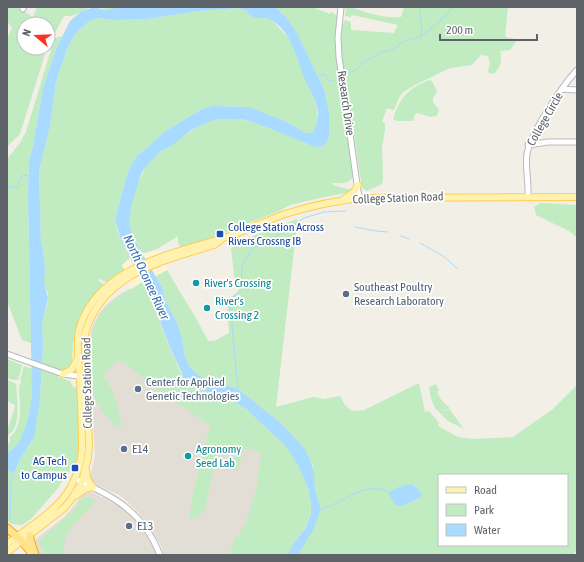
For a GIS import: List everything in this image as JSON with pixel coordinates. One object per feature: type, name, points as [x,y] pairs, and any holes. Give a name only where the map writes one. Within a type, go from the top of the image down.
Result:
[{"type":"highway","points":[[7,528],[34,555]]},
{"type":"highway","points":[[30,535],[34,555]]},
{"type":"main road","points":[[343,200],[354,192],[358,185]]},
{"type":"main road","name":"College Station Road","points":[[7,552],[19,539],[56,507],[79,480],[86,469],[89,445],[83,377],[78,357],[79,333],[87,311],[104,290],[125,276],[162,259],[214,245],[226,237],[295,211],[343,200],[359,198],[448,196],[577,197]]},
{"type":"main road","name":"College Station Road","points":[[7,544],[30,535],[63,509],[72,498],[79,480],[82,450],[85,334],[96,308],[125,276]]},
{"type":"main road","points":[[63,374],[72,369],[78,357]]},
{"type":"main road","points":[[72,498],[82,491],[92,487],[87,478],[86,469]]},
{"type":"street","name":"Research Drive","points":[[341,7],[338,37],[339,58],[359,198]]},
{"type":"street","name":"College Circle","points":[[528,197],[526,156],[528,145],[562,90],[577,70]]},
{"type":"street","points":[[562,90],[577,90]]},
{"type":"street","points":[[528,145],[548,142],[577,142]]},
{"type":"street","points":[[8,354],[63,374],[83,377]]},
{"type":"street","points":[[79,480],[120,502],[131,510],[146,527],[153,538],[160,555]]},
{"type":"shaded area","points":[[143,283],[181,374],[309,494],[311,503],[288,555],[163,555],[162,548],[147,522],[134,508],[121,496],[93,483],[90,479],[95,455],[89,346],[91,330],[99,313],[108,303],[120,294]]},
{"type":"shaded area","points":[[87,491],[94,493],[128,511],[148,535],[157,555],[38,555],[34,546],[36,539],[63,518],[75,505],[83,493]]},
{"type":"green space","points":[[7,7],[16,7],[31,16],[16,16],[16,56],[44,56],[20,134],[7,147],[7,39],[12,28],[7,21]]},
{"type":"green space","points":[[37,7],[92,7],[75,15],[64,16],[56,31],[56,16],[33,16]]},
{"type":"green space","points":[[95,7],[117,7],[109,9]]},
{"type":"green space","points":[[275,7],[312,7],[330,14],[332,12],[337,16],[336,41],[353,177],[351,180],[346,182],[332,183],[333,185],[347,189],[354,189],[352,192],[290,205],[279,211],[214,237],[181,248],[178,243],[178,236],[157,249],[142,254],[132,236],[129,224],[130,206],[141,175],[146,166],[158,152],[199,126],[213,120],[228,118],[260,124],[314,146],[323,146],[328,140],[329,112],[324,89],[297,33],[283,14]]},
{"type":"green space","points":[[346,7],[381,16],[401,17],[404,7],[508,7],[505,36],[508,38],[518,39],[510,50],[500,51],[500,63],[494,74],[489,73],[488,70],[490,64],[488,56],[481,55],[472,65],[450,68],[415,85],[402,93],[394,110],[387,108],[382,122],[385,123],[385,131],[382,146],[382,184],[367,191],[362,187],[342,59],[342,29],[345,20],[351,22],[351,30],[394,33],[398,25],[352,15],[351,17],[345,16]]},
{"type":"green space","points":[[238,8],[272,20],[288,38],[295,51],[316,104],[318,119],[316,128],[312,133],[306,133],[285,121],[249,107],[213,106],[202,109],[164,132],[146,149],[140,152],[128,171],[116,216],[118,232],[130,258],[122,265],[125,270],[108,283],[100,279],[98,280],[104,287],[90,301],[80,320],[73,344],[72,366],[64,370],[58,369],[58,377],[70,381],[72,386],[77,388],[79,455],[74,467],[31,519],[22,525],[12,524],[7,521],[7,470],[14,473],[19,461],[31,442],[34,432],[40,399],[43,346],[42,324],[48,301],[48,293],[43,282],[45,269],[41,244],[39,171],[50,126],[56,82],[67,49],[74,36],[82,27],[91,20],[98,18],[114,20],[147,19],[199,11]]},
{"type":"green space","points":[[62,36],[56,49],[56,38]]},
{"type":"green space","points":[[49,56],[54,56],[43,88],[29,161],[28,195],[31,343],[22,340],[7,301],[7,159],[20,143],[26,132]]},
{"type":"green space","points":[[429,80],[432,81],[437,91],[433,98],[433,102],[439,110],[437,116],[430,117],[418,113],[415,114],[413,121],[397,121],[393,119],[402,99],[410,90]]},
{"type":"green space","points":[[540,203],[577,205],[577,238],[569,231],[536,215],[534,207]]},
{"type":"green space","points":[[297,219],[276,407],[313,397],[324,399],[340,396],[345,405],[352,411],[364,410],[419,383],[425,412],[429,411],[439,423],[438,426],[458,437],[473,439],[513,437],[553,409],[577,385],[577,551],[572,555],[298,555],[321,509],[315,490],[313,466],[307,453],[281,423],[238,389],[214,383],[197,374],[190,367],[185,357],[178,325],[165,299],[162,287],[156,276],[167,270],[208,341],[214,341],[229,333],[227,300],[239,291],[234,275],[231,248],[246,239]],"holes":[[[412,484],[421,495],[417,499],[400,506],[393,490]]]},
{"type":"green space","points":[[142,282],[182,375],[194,386],[231,400],[244,408],[286,445],[301,469],[310,498],[310,516],[303,531],[288,555],[230,555],[234,539],[239,535],[246,522],[256,490],[261,456],[255,449],[243,449],[239,467],[235,471],[233,465],[234,449],[218,445],[205,510],[196,519],[189,517],[193,493],[210,425],[155,389],[126,363],[118,361],[106,372],[104,377],[116,400],[122,426],[116,428],[96,401],[93,393],[90,370],[92,334],[95,324],[103,310],[108,305]]},
{"type":"green space","points":[[7,359],[22,365],[18,380],[7,378]]},
{"type":"green space","points":[[24,366],[32,369],[32,390],[29,416],[21,439],[15,447],[7,453],[7,445],[10,442],[10,437],[14,433],[19,421],[19,386],[21,383],[20,380]]},
{"type":"green space","points":[[7,380],[16,384],[18,411],[14,428],[7,436],[15,405],[7,401]]},
{"type":"green space","points":[[436,384],[439,390],[437,392],[442,401],[451,409],[437,411],[429,387]]},
{"type":"green space","points":[[450,410],[464,429],[448,421],[438,411]]},
{"type":"green space","points":[[86,497],[95,499],[66,536],[64,555],[46,555],[40,544],[41,539],[73,511],[80,501]]},
{"type":"sand","points":[[156,250],[167,270],[156,276],[142,254]]},
{"type":"sand","points":[[130,258],[142,282],[131,289],[128,283],[130,281],[122,265]]},
{"type":"water","name":"North Oconee River","points":[[95,7],[106,10],[117,7],[275,7],[286,17],[297,33],[324,89],[329,112],[329,136],[328,140],[323,146],[312,146],[246,120],[217,119],[204,124],[191,130],[174,144],[159,152],[144,169],[131,206],[129,224],[133,238],[162,287],[165,299],[178,325],[185,357],[190,367],[197,374],[210,381],[238,389],[281,423],[304,448],[309,457],[314,471],[315,490],[321,509],[314,528],[298,555],[288,555],[291,547],[306,527],[311,514],[311,503],[308,488],[298,465],[285,445],[246,409],[233,401],[204,391],[184,378],[153,303],[121,240],[116,222],[116,216],[128,171],[138,154],[146,149],[164,132],[202,109],[213,106],[249,107],[285,121],[306,133],[312,133],[315,129],[318,113],[314,97],[306,82],[294,49],[285,33],[280,26],[270,19],[252,16],[248,14],[247,11],[238,8],[199,11],[147,19],[114,20],[98,18],[91,20],[82,27],[74,36],[67,49],[56,82],[50,126],[39,171],[41,244],[45,269],[44,282],[48,298],[42,324],[43,346],[40,399],[34,437],[19,461],[14,473],[7,470],[7,453],[18,443],[26,427],[32,395],[28,195],[29,161],[43,88],[54,56],[56,56],[56,49],[70,21],[82,11]]},
{"type":"water","points":[[412,484],[417,487],[422,495],[421,497],[402,506],[396,505],[389,495],[389,492],[399,487]]},
{"type":"waterway","points":[[419,7],[422,30],[421,36]]},
{"type":"waterway","points":[[347,74],[358,69],[362,63],[382,52],[394,49],[402,42],[421,37],[440,21],[453,7]]},
{"type":"waterway","points":[[317,76],[325,74],[328,80],[333,81]]},
{"type":"waterway","points":[[7,187],[10,186],[18,188],[20,186],[18,182],[23,175],[28,176]]},
{"type":"waterway","points":[[238,390],[230,303],[241,289],[242,267],[244,262],[253,248],[262,245],[304,218],[324,212],[346,211]]},
{"type":"waterway","points":[[355,227],[388,232]]},
{"type":"waterway","points":[[401,236],[409,239]]},
{"type":"waterway","points":[[420,243],[443,256],[458,269]]},
{"type":"waterway","points":[[10,519],[11,482],[13,474]]},
{"type":"waterway","points":[[322,509],[363,490],[381,489],[390,492]]},
{"type":"place","name":"College Station Across Rivers Crossng IB","points":[[220,234]]},
{"type":"place","name":"River's Crossing","points":[[196,283]]},
{"type":"place","name":"Southeast Poultry Research Laboratory","points":[[346,294]]},
{"type":"place","name":"River's Crossing 2","points":[[207,308]]},
{"type":"place","name":"Center for Applied Genetic Technologies","points":[[138,389]]},
{"type":"place","name":"E14","points":[[124,449]]},
{"type":"place","name":"Agronomy Seed Lab","points":[[188,456]]},
{"type":"place","name":"AG Tech to Campus","points":[[75,468]]},
{"type":"place","name":"E13","points":[[129,526]]}]
